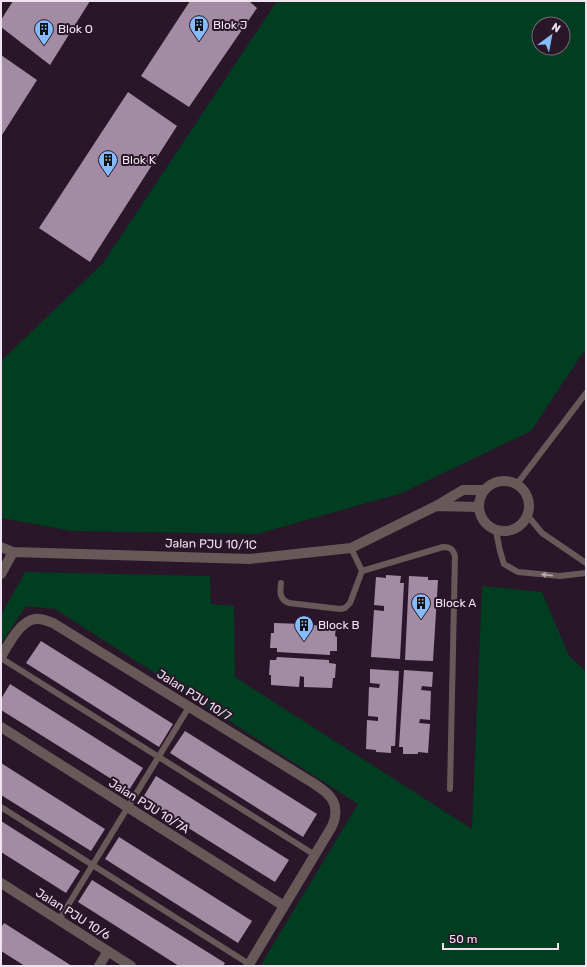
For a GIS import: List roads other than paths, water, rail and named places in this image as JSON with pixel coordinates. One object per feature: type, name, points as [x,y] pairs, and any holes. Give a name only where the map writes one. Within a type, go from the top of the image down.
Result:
[{"type":"street","points":[[505,480],[517,484],[526,492],[530,504],[528,516],[520,526],[508,532],[496,530],[483,522],[478,507],[483,490],[493,483],[505,480]]},
{"type":"street","name":"Jalan PJU 10/1C","points":[[1,547],[13,552],[249,559],[351,548],[436,506],[463,490],[483,490]]},
{"type":"street","name":"Jalan PJU 10/1C","points":[[436,506],[478,507]]},
{"type":"street","points":[[1,574],[13,552]]},
{"type":"street","name":"Jalan PJU 10/7","points":[[1,657],[20,628],[27,621],[43,619],[53,623],[313,783],[326,792],[334,801],[336,815],[331,828],[314,855]]},
{"type":"street","name":"Jalan PJU 10/7A","points":[[1,727],[284,906]]},
{"type":"street","points":[[248,965],[314,855]]},
{"type":"street","name":"Jalan PJU 10/6","points":[[1,883],[131,966]]},
{"type":"street","points":[[99,966],[108,952]]},
{"type":"lane","points":[[517,484],[586,393]]},
{"type":"lane","points":[[528,516],[542,533],[586,562]]},
{"type":"lane","points":[[496,530],[504,564],[518,572],[560,576],[586,573]]},
{"type":"lane","points":[[362,571],[443,547],[448,547],[453,550],[455,556],[450,789]]},
{"type":"lane","points":[[281,583],[281,598],[289,603],[340,609],[345,608],[350,603],[362,571],[351,548]]},
{"type":"lane","points":[[1,657],[314,855]]},
{"type":"lane","points":[[59,920],[189,707]]},
{"type":"lane","points":[[1,807],[248,965]]},
{"type":"place","name":"Blok J","points":[[199,42]]},
{"type":"place","name":"Blok O","points":[[44,46]]},
{"type":"place","name":"Blok K","points":[[108,177]]},
{"type":"place","name":"Block A","points":[[421,620]]},
{"type":"place","name":"Block B","points":[[304,642]]}]
